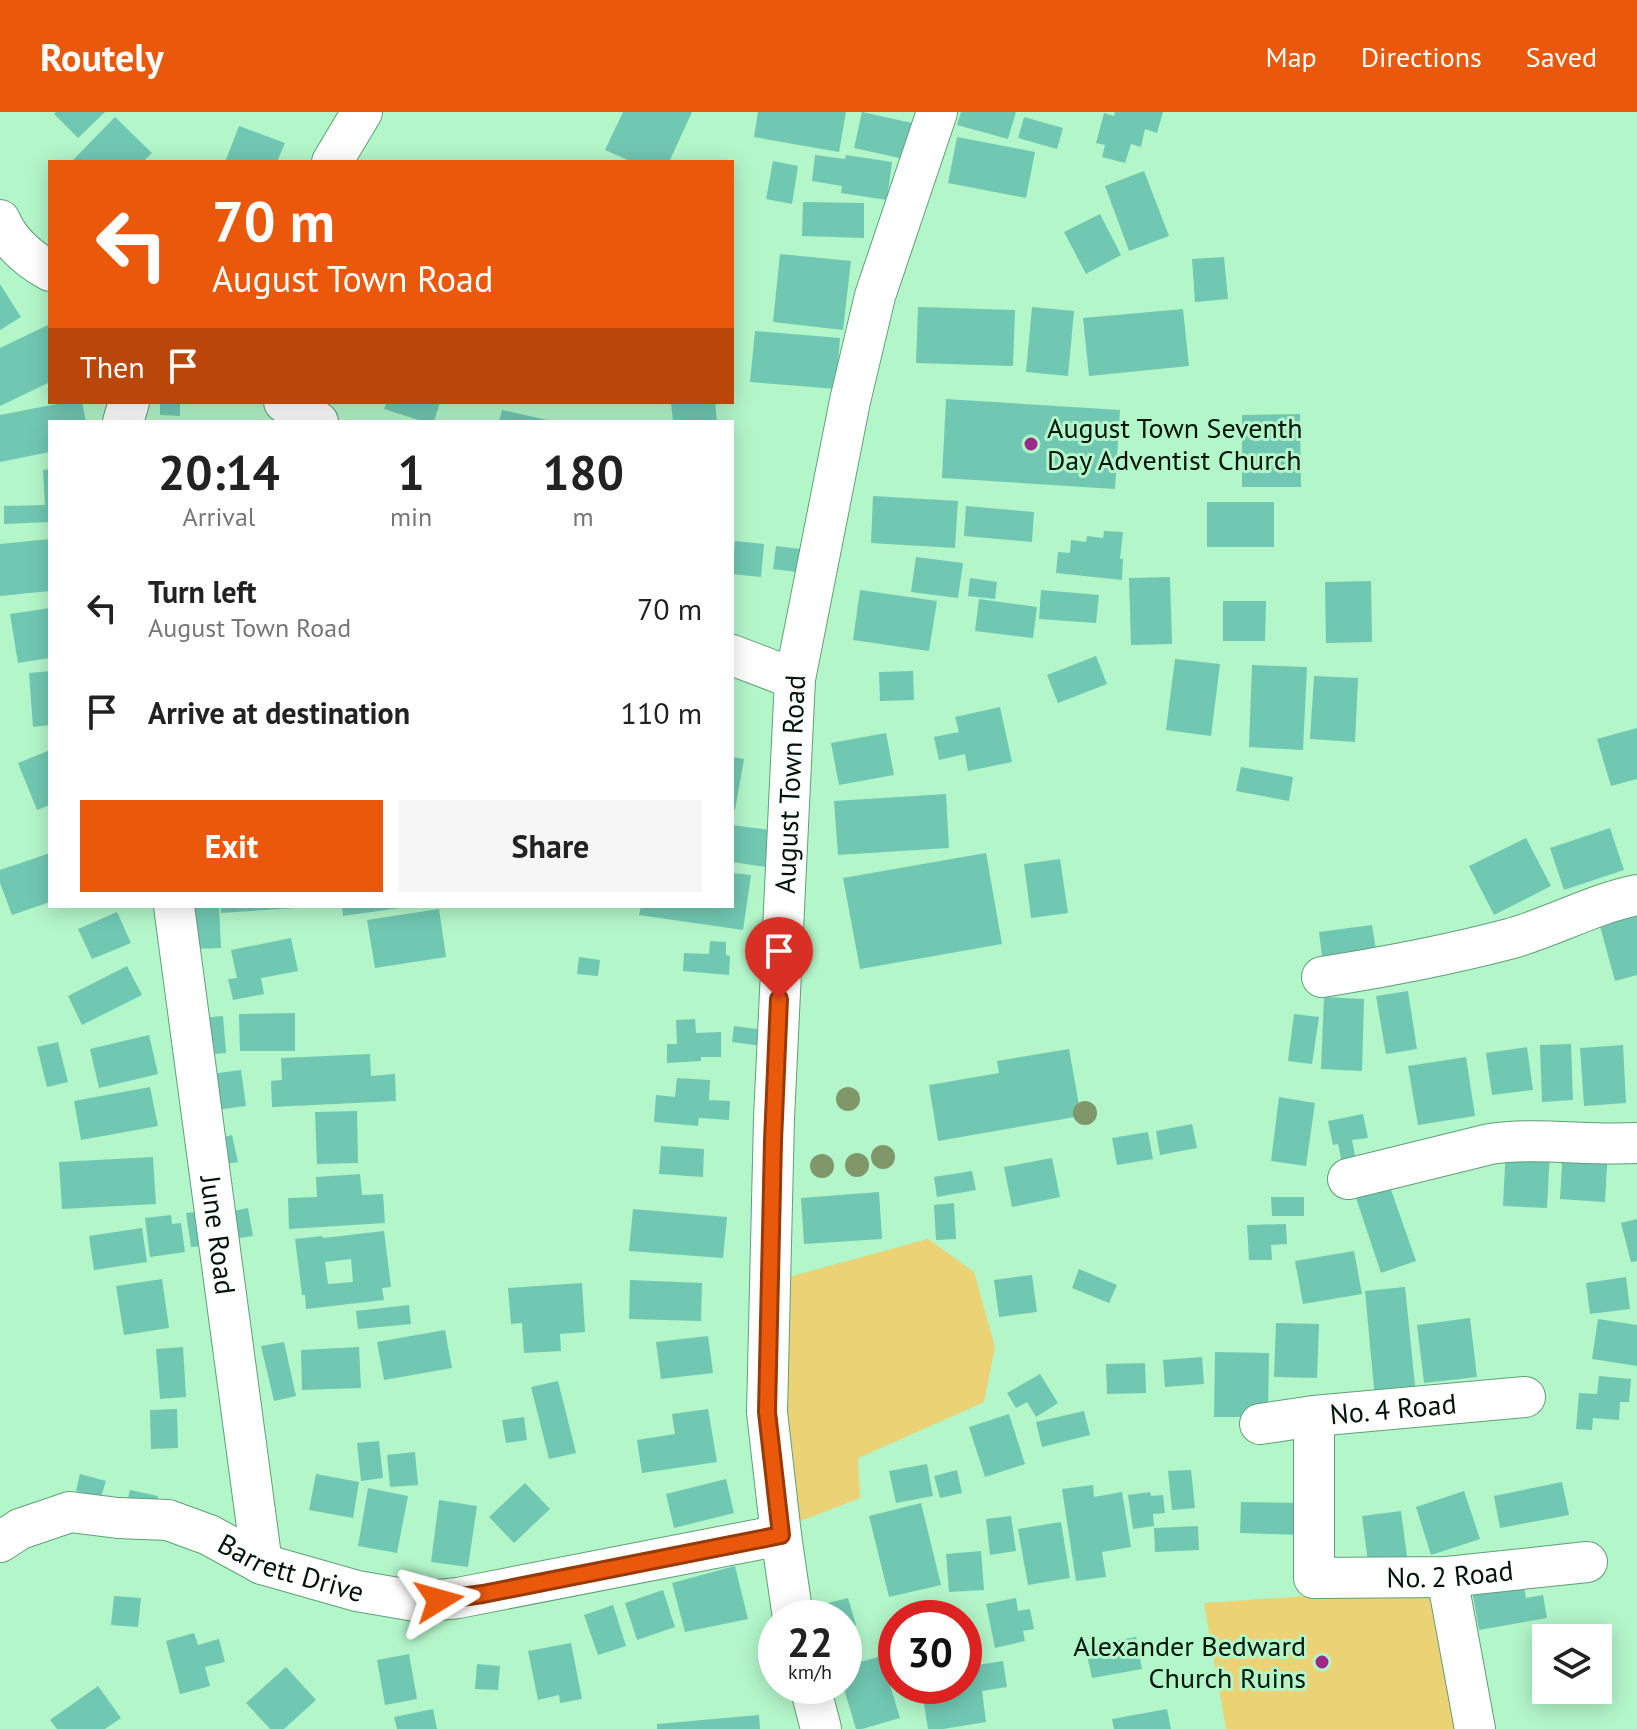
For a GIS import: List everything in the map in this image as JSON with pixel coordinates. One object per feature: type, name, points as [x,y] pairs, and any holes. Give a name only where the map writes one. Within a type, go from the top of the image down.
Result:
[{"type":"street","points":[[333,160],[362,112]]},
{"type":"street","name":"August Town Road","points":[[790,1600],[767,1412],[780,970],[795,679],[850,401],[875,296],[937,112]]},
{"type":"street","points":[[0,220],[6,234],[35,262],[48,270]]},
{"type":"street","points":[[287,404],[315,420]]},
{"type":"street","points":[[734,656],[795,679]]},
{"type":"street","points":[[1322,977],[1408,963],[1512,938],[1610,901],[1637,895]]},
{"type":"street","name":"June Road","points":[[174,908],[262,1564]]},
{"type":"street","points":[[1348,1179],[1513,1140],[1637,1143]]},
{"type":"street","name":"No. 4 Road","points":[[1260,1424],[1314,1416],[1525,1397]]},
{"type":"street","name":"No. 2 Road","points":[[1314,1416],[1314,1578],[1447,1577],[1587,1562]]},
{"type":"street","name":"Barrett Drive","points":[[0,1542],[20,1529],[70,1512],[168,1520],[209,1535],[262,1564],[357,1591],[421,1602],[458,1598],[781,1535]]},
{"type":"street","points":[[1447,1577],[1475,1729]]},
{"type":"street","points":[[815,1704],[821,1729]]},
{"type":"shaded area","points":[[928,1239],[974,1272],[995,1347],[984,1402],[858,1458],[860,1498],[798,1522],[788,1493],[785,1278]]},
{"type":"shaded area","points":[[1436,1587],[1461,1729],[1226,1729],[1204,1603]]},
{"type":"building","points":[[105,112],[78,138],[54,114]]},
{"type":"building","points":[[623,112],[692,112],[670,160],[628,160],[605,150]]},
{"type":"building","points":[[758,112],[846,112],[839,152],[754,137]]},
{"type":"building","points":[[862,112],[912,123],[904,159],[854,148]]},
{"type":"building","points":[[961,112],[1016,112],[1008,139],[957,125]]},
{"type":"building","points":[[1115,112],[1163,112],[1157,133],[1145,129],[1141,147],[1131,144],[1125,163],[1102,157],[1105,145],[1096,143],[1104,113],[1114,116]]},
{"type":"building","points":[[115,117],[152,153],[145,160],[73,160]]},
{"type":"building","points":[[1024,117],[1063,128],[1057,149],[1018,138]]},
{"type":"building","points":[[239,126],[285,143],[278,160],[226,160]]},
{"type":"building","points":[[957,137],[1035,152],[1026,198],[948,183]]},
{"type":"building","points":[[815,155],[845,159],[846,155],[892,162],[887,200],[841,193],[842,186],[812,181]]},
{"type":"building","points":[[773,161],[798,166],[792,204],[766,199]]},
{"type":"building","points":[[1144,171],[1169,236],[1129,251],[1105,186]]},
{"type":"building","points":[[803,202],[864,203],[864,238],[802,236]]},
{"type":"building","points":[[1100,214],[1121,255],[1086,274],[1064,232]]},
{"type":"building","points":[[780,254],[851,261],[843,330],[773,322]]},
{"type":"building","points":[[1224,257],[1228,299],[1195,302],[1192,259]]},
{"type":"building","points":[[0,284],[21,317],[0,330]]},
{"type":"building","points":[[918,307],[1015,310],[1013,366],[916,363]]},
{"type":"building","points":[[1032,307],[1074,311],[1068,376],[1026,372]]},
{"type":"building","points":[[1183,309],[1189,366],[1089,376],[1083,318]]},
{"type":"building","points":[[48,325],[48,383],[0,406],[0,348]]},
{"type":"building","points":[[755,331],[840,338],[836,389],[750,382]]},
{"type":"building","name":"August Town Seventh Day Adventist Church","points":[[946,399],[1120,410],[1115,489],[942,478]]},
{"type":"building","points":[[57,404],[82,404],[86,420],[48,420],[48,452],[0,462],[0,415]]},
{"type":"building","points":[[160,404],[180,404],[180,416],[160,415]]},
{"type":"building","points":[[386,404],[439,404],[435,420],[419,420],[384,409]]},
{"type":"building","points":[[671,404],[715,404],[717,420],[673,420]]},
{"type":"building","points":[[502,410],[547,420],[500,420]]},
{"type":"building","points":[[1300,414],[1301,487],[1242,487],[1242,415]]},
{"type":"building","points":[[48,469],[48,522],[4,524],[4,506],[45,505],[43,470]]},
{"type":"building","points":[[873,496],[958,501],[955,548],[871,543]]},
{"type":"building","points":[[1207,502],[1274,502],[1274,547],[1207,547]]},
{"type":"building","points":[[966,506],[1034,512],[1032,542],[964,536]]},
{"type":"building","points":[[1104,531],[1123,532],[1120,559],[1123,559],[1122,580],[1056,573],[1058,552],[1070,553],[1071,540],[1086,542],[1087,536],[1103,538]]},
{"type":"building","points":[[48,539],[48,591],[0,596],[0,544]]},
{"type":"building","points":[[735,541],[764,544],[761,577],[734,574]]},
{"type":"building","points":[[776,546],[808,550],[805,573],[773,569]]},
{"type":"building","points":[[916,557],[963,563],[958,598],[911,592]]},
{"type":"building","points":[[1170,577],[1172,644],[1131,645],[1129,578]]},
{"type":"building","points":[[970,578],[997,582],[995,599],[968,596]]},
{"type":"building","points":[[1371,581],[1372,642],[1326,643],[1325,582]]},
{"type":"building","points":[[860,590],[937,601],[929,651],[853,640]]},
{"type":"building","points":[[1041,590],[1099,595],[1096,623],[1039,619]]},
{"type":"building","points":[[979,599],[1037,607],[1033,638],[975,631]]},
{"type":"building","points":[[1223,601],[1266,601],[1265,641],[1223,641]]},
{"type":"building","points":[[48,608],[48,658],[18,663],[10,614]]},
{"type":"building","points":[[1096,656],[1107,684],[1058,703],[1047,675]]},
{"type":"building","points":[[1175,659],[1220,664],[1211,736],[1166,730]]},
{"type":"building","points":[[1252,665],[1307,667],[1303,750],[1249,747]]},
{"type":"building","points":[[48,671],[48,725],[33,727],[29,673]]},
{"type":"building","points":[[913,671],[914,700],[880,701],[879,672]]},
{"type":"building","points":[[1314,676],[1358,678],[1355,742],[1310,739]]},
{"type":"building","points":[[1000,707],[1012,762],[968,771],[965,754],[939,760],[934,737],[959,732],[955,717]]},
{"type":"building","points":[[1637,728],[1637,779],[1611,786],[1597,739]]},
{"type":"building","points":[[886,733],[894,775],[839,785],[831,743]]},
{"type":"building","points":[[48,751],[48,806],[37,810],[18,763]]},
{"type":"building","points":[[734,757],[744,759],[734,810]]},
{"type":"building","points":[[1241,767],[1293,777],[1289,801],[1236,791]]},
{"type":"building","points":[[946,794],[949,848],[838,855],[834,801]]},
{"type":"building","points":[[734,825],[770,830],[765,867],[734,862]]},
{"type":"building","points":[[1610,828],[1624,870],[1564,890],[1550,848]]},
{"type":"building","points":[[1526,838],[1551,886],[1494,915],[1469,866]]},
{"type":"building","points":[[986,853],[1002,944],[860,969],[843,878]]},
{"type":"building","points":[[48,854],[48,903],[12,915],[0,883],[0,870]]},
{"type":"building","points":[[1060,859],[1068,913],[1031,918],[1024,864]]},
{"type":"building","points":[[734,873],[751,875],[743,930],[639,915],[641,908],[734,908]]},
{"type":"building","points":[[191,908],[219,908],[221,948],[193,949]]},
{"type":"building","points":[[221,908],[295,908],[221,913]]},
{"type":"building","points":[[342,908],[400,908],[343,916]]},
{"type":"building","points":[[439,909],[446,957],[375,968],[367,920]]},
{"type":"building","points":[[1637,909],[1637,975],[1615,981],[1598,919]]},
{"type":"building","points":[[117,912],[131,943],[92,959],[78,929]]},
{"type":"building","points":[[1372,925],[1377,956],[1323,963],[1319,932]]},
{"type":"building","points":[[291,938],[298,971],[261,978],[264,994],[233,1000],[228,979],[237,978],[231,950]]},
{"type":"building","points":[[710,941],[726,942],[726,955],[730,956],[729,975],[683,971],[684,953],[709,954]]},
{"type":"building","points":[[579,957],[600,960],[598,976],[577,974]]},
{"type":"building","points":[[127,966],[142,995],[82,1025],[68,996]]},
{"type":"building","points":[[1408,991],[1417,1049],[1386,1054],[1376,996]]},
{"type":"building","points":[[1324,997],[1364,999],[1362,1071],[1321,1069]]},
{"type":"building","points":[[295,1013],[295,1051],[240,1051],[239,1014]]},
{"type":"building","points":[[1294,1014],[1319,1017],[1312,1064],[1288,1061]]},
{"type":"building","points":[[223,1016],[226,1053],[204,1055],[201,1018]]},
{"type":"building","points":[[695,1019],[696,1033],[721,1032],[721,1057],[667,1063],[667,1044],[677,1044],[676,1020]]},
{"type":"building","points":[[734,1026],[764,1030],[762,1046],[732,1042]]},
{"type":"building","points":[[149,1035],[158,1074],[99,1088],[90,1049]]},
{"type":"building","points":[[58,1042],[68,1082],[47,1087],[37,1047]]},
{"type":"building","points":[[1571,1044],[1573,1100],[1542,1102],[1540,1045]]},
{"type":"building","points":[[1623,1045],[1626,1103],[1584,1106],[1580,1048]]},
{"type":"building","points":[[1527,1047],[1533,1090],[1492,1095],[1486,1053]]},
{"type":"building","points":[[1069,1049],[1081,1116],[938,1141],[929,1085],[999,1073],[997,1061]]},
{"type":"building","points":[[370,1054],[371,1076],[395,1074],[396,1101],[272,1107],[271,1081],[282,1080],[281,1058]]},
{"type":"building","points":[[1466,1057],[1475,1116],[1418,1125],[1408,1066]]},
{"type":"building","points":[[241,1070],[246,1106],[215,1110],[210,1074]]},
{"type":"building","points":[[677,1078],[710,1080],[709,1100],[730,1101],[729,1120],[699,1118],[698,1126],[654,1122],[656,1095],[675,1097]]},
{"type":"building","points":[[150,1087],[158,1126],[81,1140],[74,1101]]},
{"type":"building","points":[[1279,1097],[1315,1103],[1306,1166],[1271,1161]]},
{"type":"building","points":[[357,1111],[358,1163],[317,1164],[315,1112]]},
{"type":"building","points":[[1363,1114],[1368,1138],[1352,1140],[1356,1160],[1342,1163],[1338,1144],[1333,1145],[1328,1121]]},
{"type":"building","points":[[1192,1124],[1197,1148],[1160,1155],[1156,1131]]},
{"type":"building","points":[[1148,1132],[1153,1159],[1117,1165],[1112,1138]]},
{"type":"building","points":[[232,1135],[238,1162],[220,1165],[214,1140]]},
{"type":"building","points":[[661,1146],[704,1149],[703,1177],[659,1174]]},
{"type":"building","points":[[1506,1147],[1550,1150],[1547,1208],[1503,1206]]},
{"type":"building","points":[[1563,1147],[1608,1149],[1605,1202],[1560,1199]]},
{"type":"building","points":[[153,1157],[156,1204],[62,1209],[59,1162]]},
{"type":"building","points":[[1052,1158],[1060,1197],[1012,1207],[1004,1167]]},
{"type":"building","points":[[972,1171],[976,1190],[937,1197],[934,1177]]},
{"type":"building","points":[[360,1174],[362,1195],[383,1194],[385,1223],[289,1229],[288,1198],[317,1197],[316,1177]]},
{"type":"building","points":[[1389,1184],[1416,1261],[1381,1273],[1355,1195]]},
{"type":"building","points":[[879,1192],[882,1239],[804,1244],[801,1198]]},
{"type":"building","points":[[1271,1197],[1304,1197],[1304,1216],[1272,1216]]},
{"type":"building","points":[[954,1203],[956,1239],[936,1240],[934,1205]]},
{"type":"building","points":[[248,1208],[253,1236],[233,1239],[228,1212]]},
{"type":"building","points":[[633,1209],[727,1217],[723,1258],[629,1251]]},
{"type":"building","points":[[200,1212],[206,1246],[191,1247],[186,1213]]},
{"type":"building","points":[[171,1215],[172,1224],[181,1223],[185,1252],[150,1257],[145,1218]]},
{"type":"building","points":[[1637,1219],[1637,1261],[1631,1262],[1621,1223]]},
{"type":"building","points":[[1286,1224],[1287,1244],[1271,1245],[1272,1260],[1249,1260],[1247,1225]]},
{"type":"building","points":[[142,1228],[147,1262],[94,1270],[89,1236]]},
{"type":"building","points":[[384,1231],[391,1287],[382,1288],[384,1300],[306,1309],[295,1239]],"holes":[[[351,1259],[353,1282],[328,1284],[325,1262]]]},
{"type":"building","points":[[1354,1251],[1362,1294],[1303,1304],[1295,1261]]},
{"type":"building","points":[[1079,1269],[1117,1285],[1109,1303],[1072,1288]]},
{"type":"building","points":[[1032,1275],[1037,1312],[999,1317],[994,1280]]},
{"type":"building","points":[[1626,1277],[1630,1309],[1590,1314],[1586,1283]]},
{"type":"building","points":[[162,1279],[169,1328],[124,1335],[116,1286]]},
{"type":"building","points":[[630,1280],[702,1283],[701,1321],[629,1319]]},
{"type":"building","points":[[582,1283],[585,1332],[560,1334],[561,1351],[524,1353],[522,1323],[511,1324],[508,1288]]},
{"type":"building","points":[[1405,1287],[1416,1395],[1375,1399],[1365,1291]]},
{"type":"building","points":[[409,1305],[411,1324],[358,1329],[356,1311]]},
{"type":"building","points":[[1470,1318],[1477,1377],[1424,1383],[1417,1325]]},
{"type":"building","points":[[1598,1319],[1637,1325],[1637,1366],[1592,1359]]},
{"type":"building","points":[[1276,1323],[1319,1324],[1317,1378],[1274,1377]]},
{"type":"building","points":[[445,1330],[452,1368],[384,1380],[377,1342]]},
{"type":"building","points":[[708,1336],[713,1373],[661,1379],[656,1342]]},
{"type":"building","points":[[284,1342],[296,1396],[274,1401],[261,1346]]},
{"type":"building","points":[[183,1347],[186,1397],[160,1399],[156,1349]]},
{"type":"building","points":[[359,1347],[361,1388],[302,1390],[301,1350]]},
{"type":"building","points":[[1215,1352],[1269,1353],[1268,1417],[1214,1417]]},
{"type":"building","points":[[1202,1357],[1204,1384],[1165,1387],[1163,1360]]},
{"type":"building","points":[[1145,1363],[1146,1393],[1107,1394],[1106,1364]]},
{"type":"building","points":[[1040,1374],[1058,1403],[1036,1417],[1027,1402],[1016,1408],[1007,1393]]},
{"type":"building","points":[[1599,1376],[1631,1379],[1629,1402],[1620,1402],[1619,1420],[1593,1418],[1592,1430],[1576,1429],[1579,1393],[1597,1394]]},
{"type":"building","points":[[558,1381],[576,1453],[549,1459],[531,1387]]},
{"type":"building","points":[[177,1409],[178,1448],[151,1449],[150,1410]]},
{"type":"building","points":[[708,1409],[717,1462],[642,1473],[637,1440],[675,1434],[672,1414]]},
{"type":"building","points":[[1084,1411],[1090,1435],[1042,1447],[1036,1422]]},
{"type":"building","points":[[1009,1414],[1025,1464],[985,1477],[969,1427]]},
{"type":"building","points":[[524,1417],[527,1440],[506,1443],[502,1420]]},
{"type":"building","points":[[379,1441],[383,1478],[361,1481],[357,1443]]},
{"type":"building","points":[[415,1452],[418,1485],[390,1487],[387,1455]]},
{"type":"building","points":[[927,1464],[933,1496],[896,1503],[889,1471]]},
{"type":"building","points":[[957,1470],[962,1493],[940,1498],[934,1476]]},
{"type":"building","points":[[1191,1470],[1195,1508],[1172,1510],[1168,1471]]},
{"type":"building","points":[[80,1474],[106,1481],[101,1497],[76,1491]]},
{"type":"building","points":[[316,1474],[359,1482],[353,1518],[309,1510]]},
{"type":"building","points":[[726,1479],[734,1513],[674,1528],[666,1494]]},
{"type":"building","points":[[1562,1482],[1569,1515],[1500,1528],[1494,1496]]},
{"type":"building","points":[[525,1483],[550,1509],[514,1543],[489,1517]]},
{"type":"building","points":[[1093,1485],[1094,1497],[1122,1492],[1131,1547],[1102,1552],[1106,1577],[1076,1581],[1062,1489]]},
{"type":"building","points":[[368,1488],[408,1496],[397,1553],[358,1546]]},
{"type":"building","points":[[130,1490],[158,1496],[154,1516],[125,1509]]},
{"type":"building","points":[[1464,1491],[1480,1539],[1431,1555],[1416,1507]]},
{"type":"building","points":[[1150,1492],[1151,1496],[1163,1495],[1165,1513],[1153,1514],[1154,1526],[1133,1529],[1128,1495]]},
{"type":"building","points":[[439,1500],[477,1506],[468,1567],[431,1562]]},
{"type":"building","points":[[1241,1502],[1305,1503],[1304,1535],[1240,1533]]},
{"type":"building","points":[[921,1503],[941,1585],[889,1597],[869,1516]]},
{"type":"building","points":[[1401,1511],[1408,1564],[1369,1569],[1362,1516]]},
{"type":"building","points":[[1011,1516],[1016,1551],[990,1555],[986,1519]]},
{"type":"building","points":[[1061,1522],[1070,1578],[1028,1585],[1018,1529]]},
{"type":"building","points":[[1198,1526],[1199,1550],[1155,1552],[1154,1528]]},
{"type":"building","points":[[981,1551],[984,1590],[949,1592],[946,1554]]},
{"type":"building","points":[[735,1566],[748,1619],[685,1632],[672,1583]]},
{"type":"building","points":[[1523,1581],[1526,1598],[1543,1595],[1547,1618],[1479,1630],[1472,1590]]},
{"type":"building","points":[[663,1590],[675,1627],[637,1640],[625,1603]]},
{"type":"building","points":[[114,1596],[141,1598],[138,1627],[111,1625]]},
{"type":"building","points":[[1016,1598],[1018,1611],[1030,1609],[1034,1629],[1023,1631],[1025,1641],[995,1648],[986,1604]]},
{"type":"building","points":[[613,1605],[626,1646],[598,1655],[584,1615]]},
{"type":"building","points":[[194,1633],[198,1645],[219,1639],[225,1662],[205,1667],[210,1686],[180,1694],[166,1641]]},
{"type":"building","points":[[1136,1637],[1142,1669],[1092,1678],[1085,1646]]},
{"type":"building","points":[[571,1643],[582,1699],[560,1703],[559,1695],[538,1700],[528,1651]]},
{"type":"building","points":[[409,1654],[417,1699],[385,1705],[377,1660]]},
{"type":"building","points":[[878,1657],[878,1704],[896,1704],[900,1718],[856,1729],[848,1704],[862,1704],[862,1662]]},
{"type":"building","points":[[1003,1661],[1007,1687],[982,1691],[982,1664]]},
{"type":"building","points":[[477,1664],[500,1666],[498,1690],[475,1689]]},
{"type":"building","points":[[286,1667],[316,1700],[284,1729],[270,1729],[246,1703]]},
{"type":"building","points":[[98,1686],[121,1718],[105,1729],[57,1729],[50,1720]]},
{"type":"building","points":[[982,1691],[986,1722],[928,1729],[924,1704],[982,1704]]},
{"type":"building","points":[[433,1709],[437,1729],[397,1729],[394,1717]]},
{"type":"building","points":[[1167,1709],[1171,1729],[1114,1729],[1112,1719]]},
{"type":"building","points":[[759,1715],[760,1729],[657,1729],[657,1724]]},
{"type":"place","name":"August Town Seventh Day Adventist Church","points":[[1031,444]]},
{"type":"place","name":"Alexander Bedward Church Ruins","points":[[1322,1662]]},
{"type":"route","points":[[439,1600],[781,1535],[767,1412],[779,999]]}]
